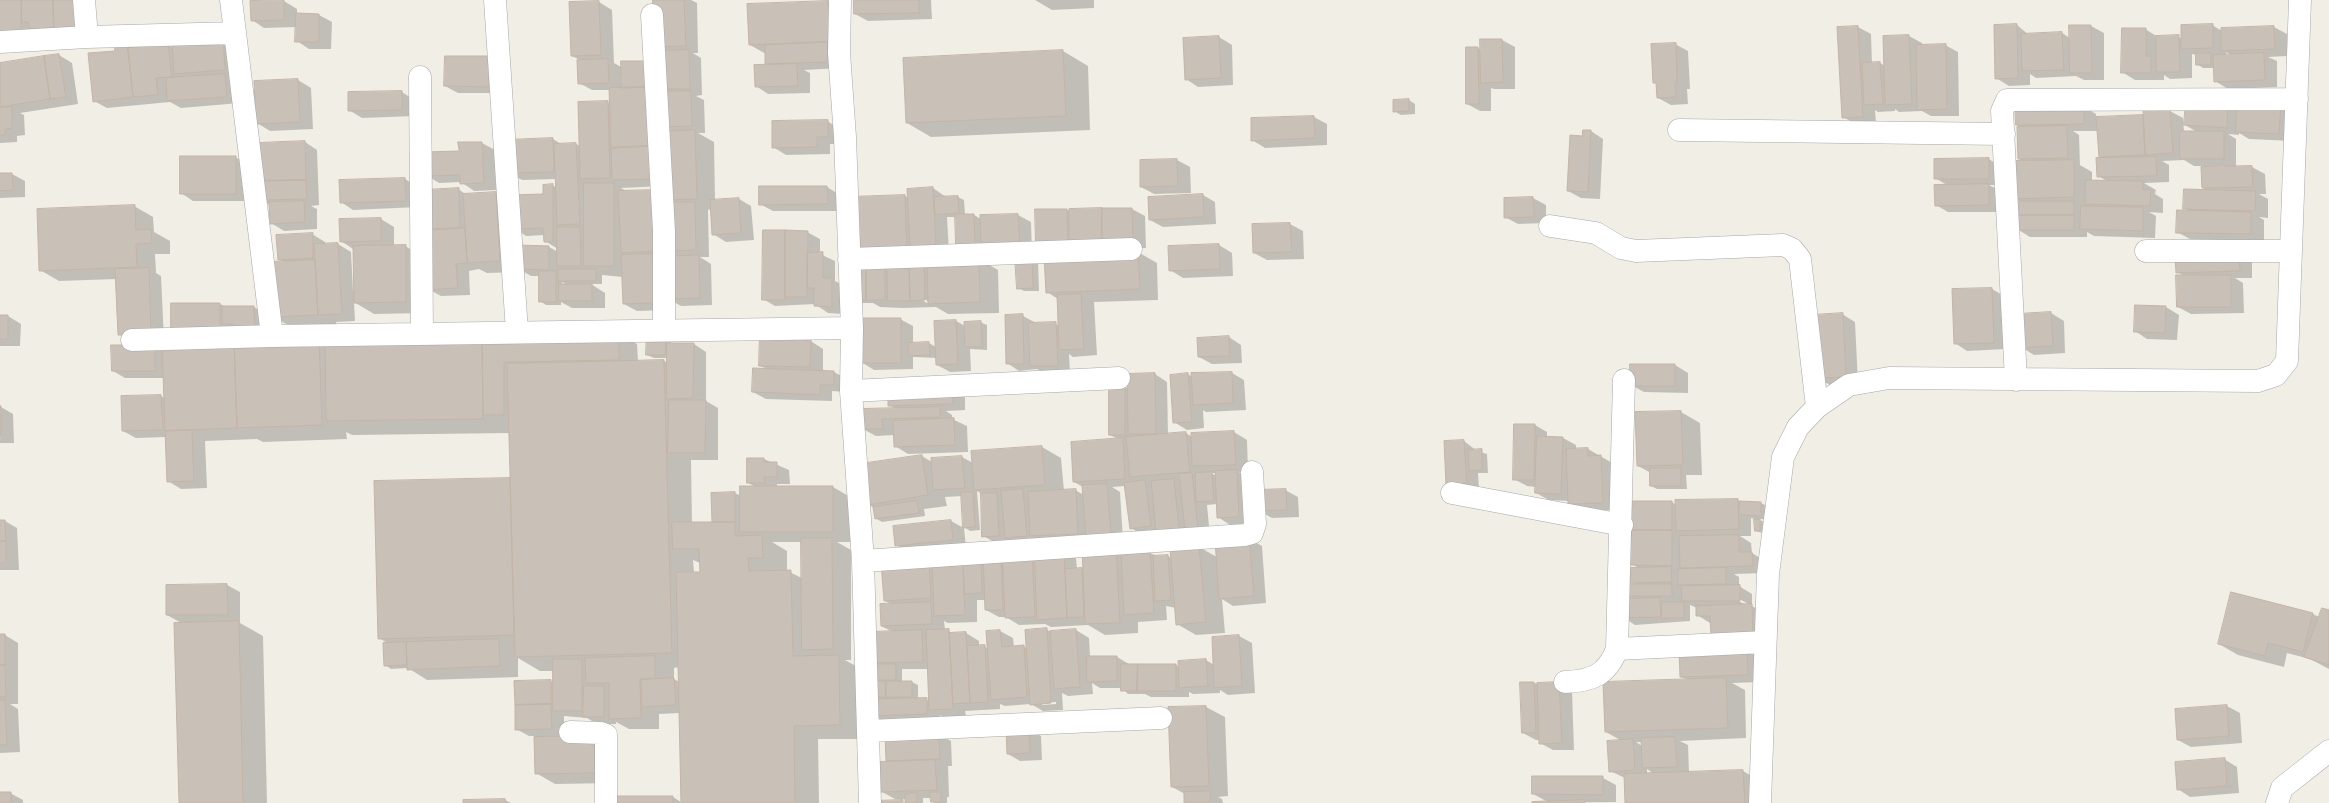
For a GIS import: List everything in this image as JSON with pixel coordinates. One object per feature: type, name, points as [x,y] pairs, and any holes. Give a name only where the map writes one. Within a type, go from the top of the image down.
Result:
[{"type":"street","points":[[84,0],[87,36]]},
{"type":"street","points":[[237,0],[235,33],[272,336]]},
{"type":"street","points":[[495,0],[517,332]]},
{"type":"street","points":[[840,0],[839,53],[845,137],[852,328],[851,391],[863,561],[870,803]]},
{"type":"street","points":[[1760,803],[1768,574],[1783,457],[1798,427],[1817,407],[1849,384],[1889,378],[2258,381],[2276,375],[2287,361],[2300,0]]},
{"type":"street","points":[[652,15],[664,231],[664,330]]},
{"type":"street","points":[[0,42],[87,36],[235,33]]},
{"type":"street","points":[[420,77],[422,334]]},
{"type":"street","points":[[2016,380],[2002,111],[2007,100],[2297,99]]},
{"type":"street","points":[[1679,130],[2004,134]]},
{"type":"street","points":[[1550,226],[1596,232],[1621,248],[1636,251],[1783,245],[1792,249],[1800,259],[1817,407]]},
{"type":"street","points":[[849,259],[1130,249]]},
{"type":"street","points":[[2146,251],[2291,251]]},
{"type":"street","points":[[132,340],[272,336],[852,328]]},
{"type":"street","points":[[851,391],[1119,378]]},
{"type":"street","points":[[1565,682],[1588,679],[1605,671],[1617,649],[1622,525],[1624,380]]},
{"type":"street","points":[[863,561],[1245,535],[1252,533],[1255,524],[1252,472]]},
{"type":"street","points":[[1452,493],[1622,525]]},
{"type":"street","points":[[1617,649],[1765,642]]},
{"type":"street","points":[[869,731],[1161,718]]},
{"type":"street","points":[[570,732],[601,733],[606,735],[606,803]]},
{"type":"street","points":[[2277,803],[2282,788],[2329,751]]},
{"type":"building","points":[[0,0],[21,0],[21,33],[0,33]]},
{"type":"building","points":[[22,0],[53,0],[54,28],[29,29],[28,22],[22,22]]},
{"type":"building","points":[[53,0],[76,0],[77,28],[54,28]]},
{"type":"building","points":[[284,0],[284,20],[251,21],[250,1]]},
{"type":"building","points":[[653,0],[684,0],[686,46],[655,47]]},
{"type":"building","points":[[854,0],[919,0],[919,13],[854,14]]},
{"type":"building","points":[[599,1],[601,55],[571,56],[569,2]]},
{"type":"building","points":[[828,1],[830,42],[749,45],[747,4]]},
{"type":"building","points":[[296,13],[319,14],[319,42],[295,42]]},
{"type":"building","points":[[2017,24],[2018,78],[1995,79],[1994,25]]},
{"type":"building","points":[[2213,24],[2213,48],[2181,49],[2181,25]]},
{"type":"building","points":[[2069,25],[2091,25],[2092,73],[2070,73]]},
{"type":"building","points":[[1858,26],[1863,117],[1842,118],[1837,27]]},
{"type":"building","points":[[2274,26],[2275,49],[2221,51],[2221,28]]},
{"type":"building","points":[[2122,28],[2146,28],[2146,56],[2151,56],[2151,73],[2121,73]]},
{"type":"building","points":[[2062,32],[2064,70],[2022,71],[2021,34]]},
{"type":"building","points":[[1909,35],[1912,104],[1885,105],[1883,36]]},
{"type":"building","points":[[2179,35],[2180,72],[2156,72],[2156,36]]},
{"type":"building","points":[[1219,36],[1221,78],[1185,80],[1183,38]]},
{"type":"building","points":[[223,37],[225,70],[174,74],[172,41]]},
{"type":"building","points":[[1480,39],[1502,39],[1503,82],[1481,83]]},
{"type":"building","points":[[127,42],[133,97],[93,102],[88,53],[115,51],[114,43]]},
{"type":"building","points":[[827,42],[828,62],[765,64],[765,45]]},
{"type":"building","points":[[168,43],[172,77],[156,78],[158,95],[133,97],[128,48]]},
{"type":"building","points":[[1676,43],[1676,97],[1657,98],[1656,83],[1653,83],[1651,44]]},
{"type":"building","points":[[1946,44],[1947,109],[1917,110],[1916,45]]},
{"type":"building","points":[[1466,47],[1478,47],[1479,104],[1466,104]]},
{"type":"building","points":[[689,50],[690,89],[657,89],[657,51]]},
{"type":"building","points":[[1063,50],[1066,116],[906,123],[903,58]]},
{"type":"building","points":[[2196,53],[2211,53],[2211,65],[2196,65]]},
{"type":"building","points":[[2264,53],[2265,80],[2214,82],[2213,55]]},
{"type":"building","points":[[59,54],[66,97],[50,99],[44,56]]},
{"type":"building","points":[[44,56],[50,99],[0,107],[0,63]]},
{"type":"building","points":[[445,56],[490,56],[489,87],[444,86]]},
{"type":"building","points":[[608,59],[609,83],[578,84],[577,60]]},
{"type":"building","points":[[621,61],[645,61],[646,87],[622,88]]},
{"type":"building","points":[[1880,62],[1883,104],[1864,105],[1862,63]]},
{"type":"building","points":[[797,64],[798,86],[755,87],[754,65]]},
{"type":"building","points":[[225,74],[227,97],[167,101],[166,78]]},
{"type":"building","points":[[298,79],[300,122],[256,124],[254,81]]},
{"type":"building","points":[[650,87],[652,146],[611,148],[609,88]]},
{"type":"building","points":[[402,91],[402,110],[348,111],[348,92]]},
{"type":"building","points":[[691,91],[692,126],[660,127],[659,92]]},
{"type":"building","points":[[1409,99],[1409,111],[1393,112],[1393,100]]},
{"type":"building","points":[[2015,99],[2084,106],[2084,124],[2016,125]]},
{"type":"building","points":[[2186,100],[2228,102],[2227,128],[2184,125]]},
{"type":"building","points":[[608,101],[610,178],[580,179],[578,102]]},
{"type":"building","points":[[2237,101],[2281,103],[2279,134],[2236,132]]},
{"type":"building","points":[[2157,106],[2158,111],[2170,110],[2173,153],[2145,155],[2143,107]]},
{"type":"building","points":[[0,107],[12,107],[12,128],[5,129],[5,135],[0,135]]},
{"type":"building","points":[[2143,115],[2145,155],[2099,157],[2096,117]]},
{"type":"building","points":[[1314,116],[1315,138],[1251,141],[1251,118]]},
{"type":"building","points":[[828,120],[828,137],[817,137],[817,147],[772,148],[772,121]]},
{"type":"building","points":[[2067,126],[2068,158],[2018,159],[2017,127]]},
{"type":"building","points":[[695,130],[697,199],[663,200],[662,132]]},
{"type":"building","points":[[1583,130],[1591,130],[1588,192],[1567,191],[1570,135],[1582,136]]},
{"type":"building","points":[[2180,131],[2224,131],[2224,159],[2180,159]]},
{"type":"building","points":[[553,138],[554,172],[508,173],[507,140]]},
{"type":"building","points":[[305,141],[306,180],[259,181],[258,143]]},
{"type":"building","points":[[458,142],[482,142],[484,183],[460,184],[460,175],[425,176],[424,152],[459,151]]},
{"type":"building","points":[[576,143],[580,224],[557,225],[554,144]]},
{"type":"building","points":[[652,146],[653,179],[612,180],[611,148]]},
{"type":"building","points":[[180,156],[236,156],[236,194],[180,194]]},
{"type":"building","points":[[2156,157],[2157,176],[2097,177],[2096,158]]},
{"type":"building","points":[[1989,158],[1989,179],[1934,179],[1934,159]]},
{"type":"building","points":[[1177,159],[1178,186],[1140,187],[1140,160]]},
{"type":"building","points":[[2074,160],[2074,197],[2014,199],[2013,161]]},
{"type":"building","points":[[2252,166],[2253,187],[2202,188],[2201,167]]},
{"type":"building","points":[[0,173],[12,173],[13,190],[0,191]]},
{"type":"building","points":[[405,178],[406,201],[340,203],[339,180]]},
{"type":"building","points":[[306,180],[307,199],[259,200],[259,181]]},
{"type":"building","points":[[2086,180],[2143,181],[2143,190],[2151,190],[2150,206],[2085,204]]},
{"type":"building","points":[[584,183],[614,183],[614,266],[584,266]]},
{"type":"building","points":[[553,184],[553,242],[544,242],[543,228],[512,229],[512,195],[543,194],[543,185]]},
{"type":"building","points":[[1989,184],[1989,205],[1935,206],[1934,185]]},
{"type":"building","points":[[759,186],[827,186],[828,204],[759,205]]},
{"type":"building","points":[[933,187],[936,246],[910,247],[907,189]]},
{"type":"building","points":[[459,188],[460,228],[427,229],[426,190]]},
{"type":"building","points":[[2184,189],[2256,191],[2255,211],[2183,209]]},
{"type":"building","points":[[653,190],[655,251],[621,253],[618,191]]},
{"type":"building","points":[[496,192],[500,261],[467,263],[463,194]]},
{"type":"building","points":[[1203,194],[1204,217],[1149,220],[1148,197]]},
{"type":"building","points":[[905,195],[907,251],[853,254],[850,197]]},
{"type":"building","points":[[958,196],[959,213],[935,215],[934,197]]},
{"type":"building","points":[[1533,197],[1534,217],[1504,218],[1504,198]]},
{"type":"building","points":[[739,198],[741,233],[712,235],[710,200]]},
{"type":"building","points":[[304,201],[305,222],[270,224],[269,202]]},
{"type":"building","points":[[2009,201],[2074,201],[2074,215],[2009,215]]},
{"type":"building","points":[[665,202],[695,202],[696,250],[666,251]]},
{"type":"building","points":[[135,205],[136,230],[151,229],[152,243],[136,244],[137,267],[39,271],[37,209]]},
{"type":"building","points":[[2081,206],[2143,207],[2143,231],[2080,229]]},
{"type":"building","points":[[1102,208],[1132,208],[1133,242],[1102,242]]},
{"type":"building","points":[[1102,208],[1102,242],[1069,243],[1069,209]]},
{"type":"building","points":[[1035,209],[1067,209],[1068,243],[1036,244]]},
{"type":"building","points":[[2177,210],[2251,212],[2251,234],[2176,233]]},
{"type":"building","points":[[955,214],[974,214],[975,245],[956,245]]},
{"type":"building","points":[[1018,214],[1020,247],[981,248],[980,215]]},
{"type":"building","points":[[2016,215],[2074,215],[2074,230],[2016,230]]},
{"type":"building","points":[[381,218],[381,241],[340,242],[339,219]]},
{"type":"building","points":[[1290,223],[1292,252],[1253,253],[1252,224]]},
{"type":"building","points":[[557,227],[580,227],[581,266],[557,266]]},
{"type":"building","points":[[465,228],[467,263],[456,264],[458,288],[427,290],[423,231]]},
{"type":"building","points":[[763,230],[785,230],[785,300],[762,300]]},
{"type":"building","points":[[785,230],[808,231],[807,297],[785,297]]},
{"type":"building","points":[[313,233],[313,258],[278,260],[276,235]]},
{"type":"building","points":[[338,243],[342,314],[318,315],[314,244]]},
{"type":"building","points":[[1219,244],[1220,269],[1169,271],[1168,246]]},
{"type":"building","points":[[406,245],[406,302],[354,303],[353,246]]},
{"type":"building","points":[[518,245],[549,246],[549,270],[518,269]]},
{"type":"building","points":[[1138,251],[1140,289],[1046,293],[1044,255]]},
{"type":"building","points":[[823,252],[823,278],[832,278],[832,307],[814,306],[814,288],[807,288],[807,253]]},
{"type":"building","points":[[2239,252],[2240,271],[2176,273],[2175,254]]},
{"type":"building","points":[[653,254],[655,303],[623,304],[621,255]]},
{"type":"building","points":[[699,255],[700,298],[667,299],[666,257]]},
{"type":"building","points":[[1015,257],[1032,257],[1033,288],[1017,289]]},
{"type":"building","points":[[979,258],[980,302],[928,304],[927,260]]},
{"type":"building","points":[[924,259],[925,300],[910,301],[909,260]]},
{"type":"building","points":[[315,260],[318,315],[272,317],[269,262]]},
{"type":"building","points":[[887,260],[909,260],[910,301],[888,301]]},
{"type":"building","points":[[885,261],[885,300],[866,300],[866,262]]},
{"type":"building","points":[[851,262],[866,262],[866,300],[852,300]]},
{"type":"building","points":[[149,268],[151,334],[118,335],[115,269]]},
{"type":"building","points":[[558,269],[596,269],[596,281],[559,281]]},
{"type":"building","points":[[539,271],[556,271],[556,302],[539,302]]},
{"type":"building","points":[[2176,275],[2231,275],[2231,307],[2177,307]]},
{"type":"building","points":[[559,284],[592,284],[592,301],[559,301]]},
{"type":"building","points":[[1992,288],[1994,343],[1954,344],[1952,289]]},
{"type":"building","points":[[1081,294],[1084,349],[1059,350],[1057,295]]},
{"type":"building","points":[[171,303],[220,303],[220,334],[171,334]]},
{"type":"building","points":[[2135,305],[2166,306],[2165,333],[2134,332]]},
{"type":"building","points":[[222,306],[254,306],[255,334],[233,335],[233,324],[223,324]]},
{"type":"building","points":[[2051,312],[2053,346],[2020,348],[2018,314]]},
{"type":"building","points":[[1843,313],[1846,377],[1816,378],[1813,315]]},
{"type":"building","points":[[1023,314],[1024,364],[1006,364],[1005,315]]},
{"type":"building","points":[[0,315],[8,315],[8,339],[0,339]]},
{"type":"building","points":[[859,318],[901,318],[901,363],[860,363]]},
{"type":"building","points":[[956,320],[958,364],[936,365],[934,321]]},
{"type":"building","points":[[981,321],[982,347],[965,347],[964,322]]},
{"type":"building","points":[[1056,322],[1058,366],[1030,366],[1028,323]]},
{"type":"building","points":[[760,331],[800,333],[800,340],[811,340],[810,367],[759,366]]},
{"type":"building","points":[[619,332],[619,360],[504,362],[504,415],[483,415],[482,334]]},
{"type":"building","points":[[647,332],[666,332],[665,355],[646,355]]},
{"type":"building","points":[[482,334],[483,419],[326,421],[325,336]]},
{"type":"building","points":[[1229,336],[1230,356],[1198,357],[1197,338]]},
{"type":"building","points":[[319,338],[322,425],[237,428],[234,341]]},
{"type":"building","points":[[234,341],[237,428],[165,431],[162,344]]},
{"type":"building","points":[[929,342],[930,355],[909,356],[908,343]]},
{"type":"building","points":[[667,343],[694,343],[693,398],[667,399]]},
{"type":"building","points":[[111,345],[155,345],[155,371],[112,371]]},
{"type":"building","points":[[664,360],[672,653],[515,657],[507,364]]},
{"type":"building","points":[[1630,364],[1675,364],[1675,386],[1630,386]]},
{"type":"building","points":[[753,368],[834,371],[834,385],[820,385],[820,395],[752,392]]},
{"type":"building","points":[[1232,372],[1233,403],[1193,405],[1191,373]]},
{"type":"building","points":[[1155,373],[1156,434],[1128,434],[1127,374]]},
{"type":"building","points":[[1188,373],[1192,422],[1173,423],[1170,375]]},
{"type":"building","points":[[1109,386],[1125,386],[1125,435],[1109,435]]},
{"type":"building","points":[[952,389],[953,404],[888,406],[888,391]]},
{"type":"building","points":[[161,395],[163,430],[122,431],[121,396]]},
{"type":"building","points":[[669,400],[706,400],[705,453],[668,453]]},
{"type":"building","points":[[1,406],[1,436],[0,436]]},
{"type":"building","points":[[940,407],[940,417],[882,419],[883,429],[862,429],[861,409]]},
{"type":"building","points":[[1681,411],[1683,465],[1637,466],[1635,412]]},
{"type":"building","points":[[954,418],[955,445],[894,447],[893,421]]},
{"type":"building","points":[[1514,424],[1535,424],[1534,480],[1513,480]]},
{"type":"building","points":[[192,430],[194,481],[167,482],[165,431]]},
{"type":"building","points":[[1234,431],[1236,465],[1192,466],[1191,433]]},
{"type":"building","points":[[1186,432],[1190,472],[1130,477],[1126,437]]},
{"type":"building","points":[[1537,436],[1563,437],[1561,494],[1535,493]]},
{"type":"building","points":[[1123,438],[1125,479],[1073,482],[1071,442]]},
{"type":"building","points":[[1464,440],[1467,483],[1446,485],[1444,441]]},
{"type":"building","points":[[1042,446],[1045,485],[974,490],[971,451]]},
{"type":"building","points":[[1588,448],[1588,456],[1601,455],[1603,503],[1568,504],[1566,449]]},
{"type":"building","points":[[1482,449],[1482,470],[1469,471],[1468,450]]},
{"type":"building","points":[[922,455],[928,495],[867,505],[860,464]]},
{"type":"building","points":[[962,456],[965,488],[933,490],[931,458]]},
{"type":"building","points":[[747,458],[764,458],[764,462],[777,462],[777,477],[764,477],[765,483],[747,483]]},
{"type":"building","points":[[1650,468],[1681,468],[1681,486],[1650,486]]},
{"type":"building","points":[[1237,470],[1239,517],[1217,518],[1215,471]]},
{"type":"building","points":[[1212,472],[1214,501],[1196,502],[1195,473]]},
{"type":"building","points":[[1192,473],[1198,530],[1185,531],[1179,474]]},
{"type":"building","points":[[510,478],[514,635],[378,639],[374,481]]},
{"type":"building","points":[[1174,479],[1179,529],[1156,532],[1151,481]]},
{"type":"building","points":[[1145,480],[1151,526],[1130,529],[1124,483]]},
{"type":"building","points":[[1107,484],[1111,534],[1086,536],[1082,485]]},
{"type":"building","points":[[740,486],[833,486],[833,532],[740,532]]},
{"type":"building","points":[[1023,489],[1027,536],[1005,538],[1001,491]]},
{"type":"building","points":[[1076,489],[1078,534],[1030,536],[1028,492]]},
{"type":"building","points":[[1286,489],[1287,510],[1258,511],[1257,490]]},
{"type":"building","points":[[735,492],[735,522],[712,522],[711,493]]},
{"type":"building","points":[[961,492],[973,492],[975,527],[963,528]]},
{"type":"building","points":[[981,493],[997,493],[999,536],[982,537]]},
{"type":"building","points":[[1738,499],[1739,529],[1676,531],[1675,500]]},
{"type":"building","points":[[917,501],[919,513],[875,519],[873,507]]},
{"type":"building","points":[[1632,501],[1672,501],[1672,530],[1632,530]]},
{"type":"building","points":[[1740,501],[1761,502],[1761,516],[1739,515]]},
{"type":"building","points":[[1754,519],[1760,519],[1760,531],[1755,531]]},
{"type":"building","points":[[0,520],[5,520],[6,541],[0,541]]},
{"type":"building","points":[[951,520],[953,540],[895,546],[893,526]]},
{"type":"building","points":[[672,522],[735,522],[735,536],[762,535],[763,558],[748,558],[749,571],[791,570],[793,656],[839,655],[840,725],[794,726],[795,803],[681,803],[676,572],[700,572],[699,549],[673,549]]},
{"type":"building","points":[[1632,530],[1672,530],[1672,566],[1631,565]]},
{"type":"building","points":[[1739,535],[1739,552],[1752,552],[1753,566],[1680,568],[1679,536]]},
{"type":"building","points":[[801,538],[832,538],[833,649],[802,650]]},
{"type":"building","points":[[1249,538],[1254,596],[1219,599],[1215,540]]},
{"type":"building","points":[[0,541],[6,541],[6,563],[0,563]]},
{"type":"building","points":[[1116,546],[1120,623],[1085,624],[1082,548]]},
{"type":"building","points":[[1199,546],[1206,622],[1176,625],[1170,548]]},
{"type":"building","points":[[1064,549],[1067,618],[1037,620],[1034,551]]},
{"type":"building","points":[[1032,550],[1035,617],[1005,618],[1002,552]]},
{"type":"building","points":[[1150,552],[1154,613],[1124,615],[1121,554]]},
{"type":"building","points":[[1001,554],[1003,610],[985,610],[983,555]]},
{"type":"building","points":[[1168,555],[1171,600],[1155,601],[1153,556]]},
{"type":"building","points":[[981,557],[982,593],[964,594],[963,558]]},
{"type":"building","points":[[963,558],[965,615],[934,616],[932,559]]},
{"type":"building","points":[[929,559],[931,598],[884,601],[881,562]]},
{"type":"building","points":[[1671,567],[1672,582],[1630,583],[1630,568]]},
{"type":"building","points":[[1082,568],[1084,617],[1067,618],[1065,569]]},
{"type":"building","points":[[1726,568],[1726,584],[1678,585],[1678,569]]},
{"type":"building","points":[[227,584],[228,615],[166,615],[166,585]]},
{"type":"building","points":[[1623,584],[1672,584],[1672,596],[1623,596]]},
{"type":"building","points":[[1740,585],[1740,601],[1682,601],[1681,586]]},
{"type":"building","points":[[2231,592],[2313,613],[2303,652],[2268,643],[2265,656],[2218,644]]},
{"type":"building","points":[[1660,598],[1661,617],[1622,618],[1621,599]]},
{"type":"building","points":[[931,602],[932,624],[881,626],[880,604]]},
{"type":"building","points":[[1662,602],[1684,602],[1684,618],[1662,618]]},
{"type":"building","points":[[1752,604],[1753,636],[1711,637],[1710,616],[1696,616],[1696,606]]},
{"type":"building","points":[[2322,608],[2329,610],[2329,665],[2304,657]]},
{"type":"building","points":[[239,621],[243,803],[179,803],[174,623]]},
{"type":"building","points":[[1047,628],[1051,703],[1030,705],[1025,630]]},
{"type":"building","points":[[949,629],[953,709],[929,710],[926,630]]},
{"type":"building","points":[[1076,629],[1080,687],[1054,689],[1050,631]]},
{"type":"building","points":[[922,630],[923,662],[871,663],[870,632]]},
{"type":"building","points":[[1000,630],[1002,647],[1024,645],[1027,697],[991,700],[986,631]]},
{"type":"building","points":[[966,632],[970,703],[953,704],[949,633]]},
{"type":"building","points":[[0,634],[5,634],[5,665],[0,665]]},
{"type":"building","points":[[1239,635],[1242,686],[1214,688],[1212,637]]},
{"type":"building","points":[[499,639],[500,666],[407,670],[406,642]]},
{"type":"building","points":[[406,642],[407,665],[384,666],[383,643]]},
{"type":"building","points":[[985,645],[988,702],[970,703],[967,646]]},
{"type":"building","points":[[1747,646],[1748,675],[1680,677],[1679,648]]},
{"type":"building","points":[[655,656],[655,678],[640,679],[641,718],[609,719],[609,683],[586,683],[585,658]]},
{"type":"building","points":[[1087,656],[1117,656],[1117,681],[1087,682]]},
{"type":"building","points":[[553,659],[582,659],[582,711],[553,711]]},
{"type":"building","points":[[1206,659],[1208,686],[1179,688],[1178,661]]},
{"type":"building","points":[[875,664],[896,664],[896,680],[875,680]]},
{"type":"building","points":[[1121,664],[1138,664],[1137,691],[1121,691]]},
{"type":"building","points":[[1138,664],[1176,664],[1176,691],[1137,691]]},
{"type":"building","points":[[0,665],[5,665],[6,697],[0,697]]},
{"type":"building","points":[[674,678],[676,705],[642,707],[641,680]]},
{"type":"building","points":[[1726,678],[1728,728],[1605,732],[1603,682]]},
{"type":"building","points":[[551,680],[551,704],[515,705],[514,681]]},
{"type":"building","points":[[870,681],[886,681],[886,697],[870,697]]},
{"type":"building","points":[[886,681],[912,681],[912,697],[886,697]]},
{"type":"building","points":[[1520,682],[1534,682],[1536,733],[1522,733]]},
{"type":"building","points":[[1559,682],[1562,743],[1539,744],[1537,683]]},
{"type":"building","points":[[584,686],[604,686],[604,717],[583,717]]},
{"type":"building","points":[[927,698],[927,714],[872,716],[872,699]]},
{"type":"building","points":[[0,700],[5,700],[7,745],[0,745]]},
{"type":"building","points":[[551,704],[552,729],[515,730],[515,705]]},
{"type":"building","points":[[2227,705],[2229,736],[2177,740],[2175,709]]},
{"type":"building","points":[[1206,706],[1209,786],[1171,787],[1168,707]]},
{"type":"building","points":[[1029,727],[1030,753],[1007,754],[1006,728]]},
{"type":"building","points":[[939,733],[940,759],[886,761],[885,734]]},
{"type":"building","points":[[594,736],[595,773],[535,774],[534,737]]},
{"type":"building","points":[[1675,737],[1677,767],[1642,768],[1641,738]]},
{"type":"building","points":[[1633,739],[1635,770],[1609,772],[1607,741]]},
{"type":"building","points":[[2225,758],[2227,786],[2177,790],[2175,762]]},
{"type":"building","points":[[935,760],[937,790],[881,792],[880,762]]},
{"type":"building","points":[[1743,770],[1745,803],[1625,803],[1624,774]]},
{"type":"building","points":[[1532,776],[1603,776],[1603,795],[1532,794]]},
{"type":"building","points":[[1210,791],[1210,803],[1184,803],[1184,792]]},
{"type":"building","points":[[0,792],[11,792],[11,803],[0,803]]},
{"type":"building","points":[[930,792],[941,792],[941,802],[931,802]]},
{"type":"building","points":[[917,793],[917,803],[905,803],[905,794]]},
{"type":"building","points":[[611,796],[673,796],[673,803],[611,803]]},
{"type":"building","points":[[505,799],[506,803],[463,803],[463,800]]},
{"type":"building","points":[[903,800],[903,803],[872,803],[872,801]]},
{"type":"building","points":[[1585,800],[1585,803],[1532,803],[1532,802]]}]
